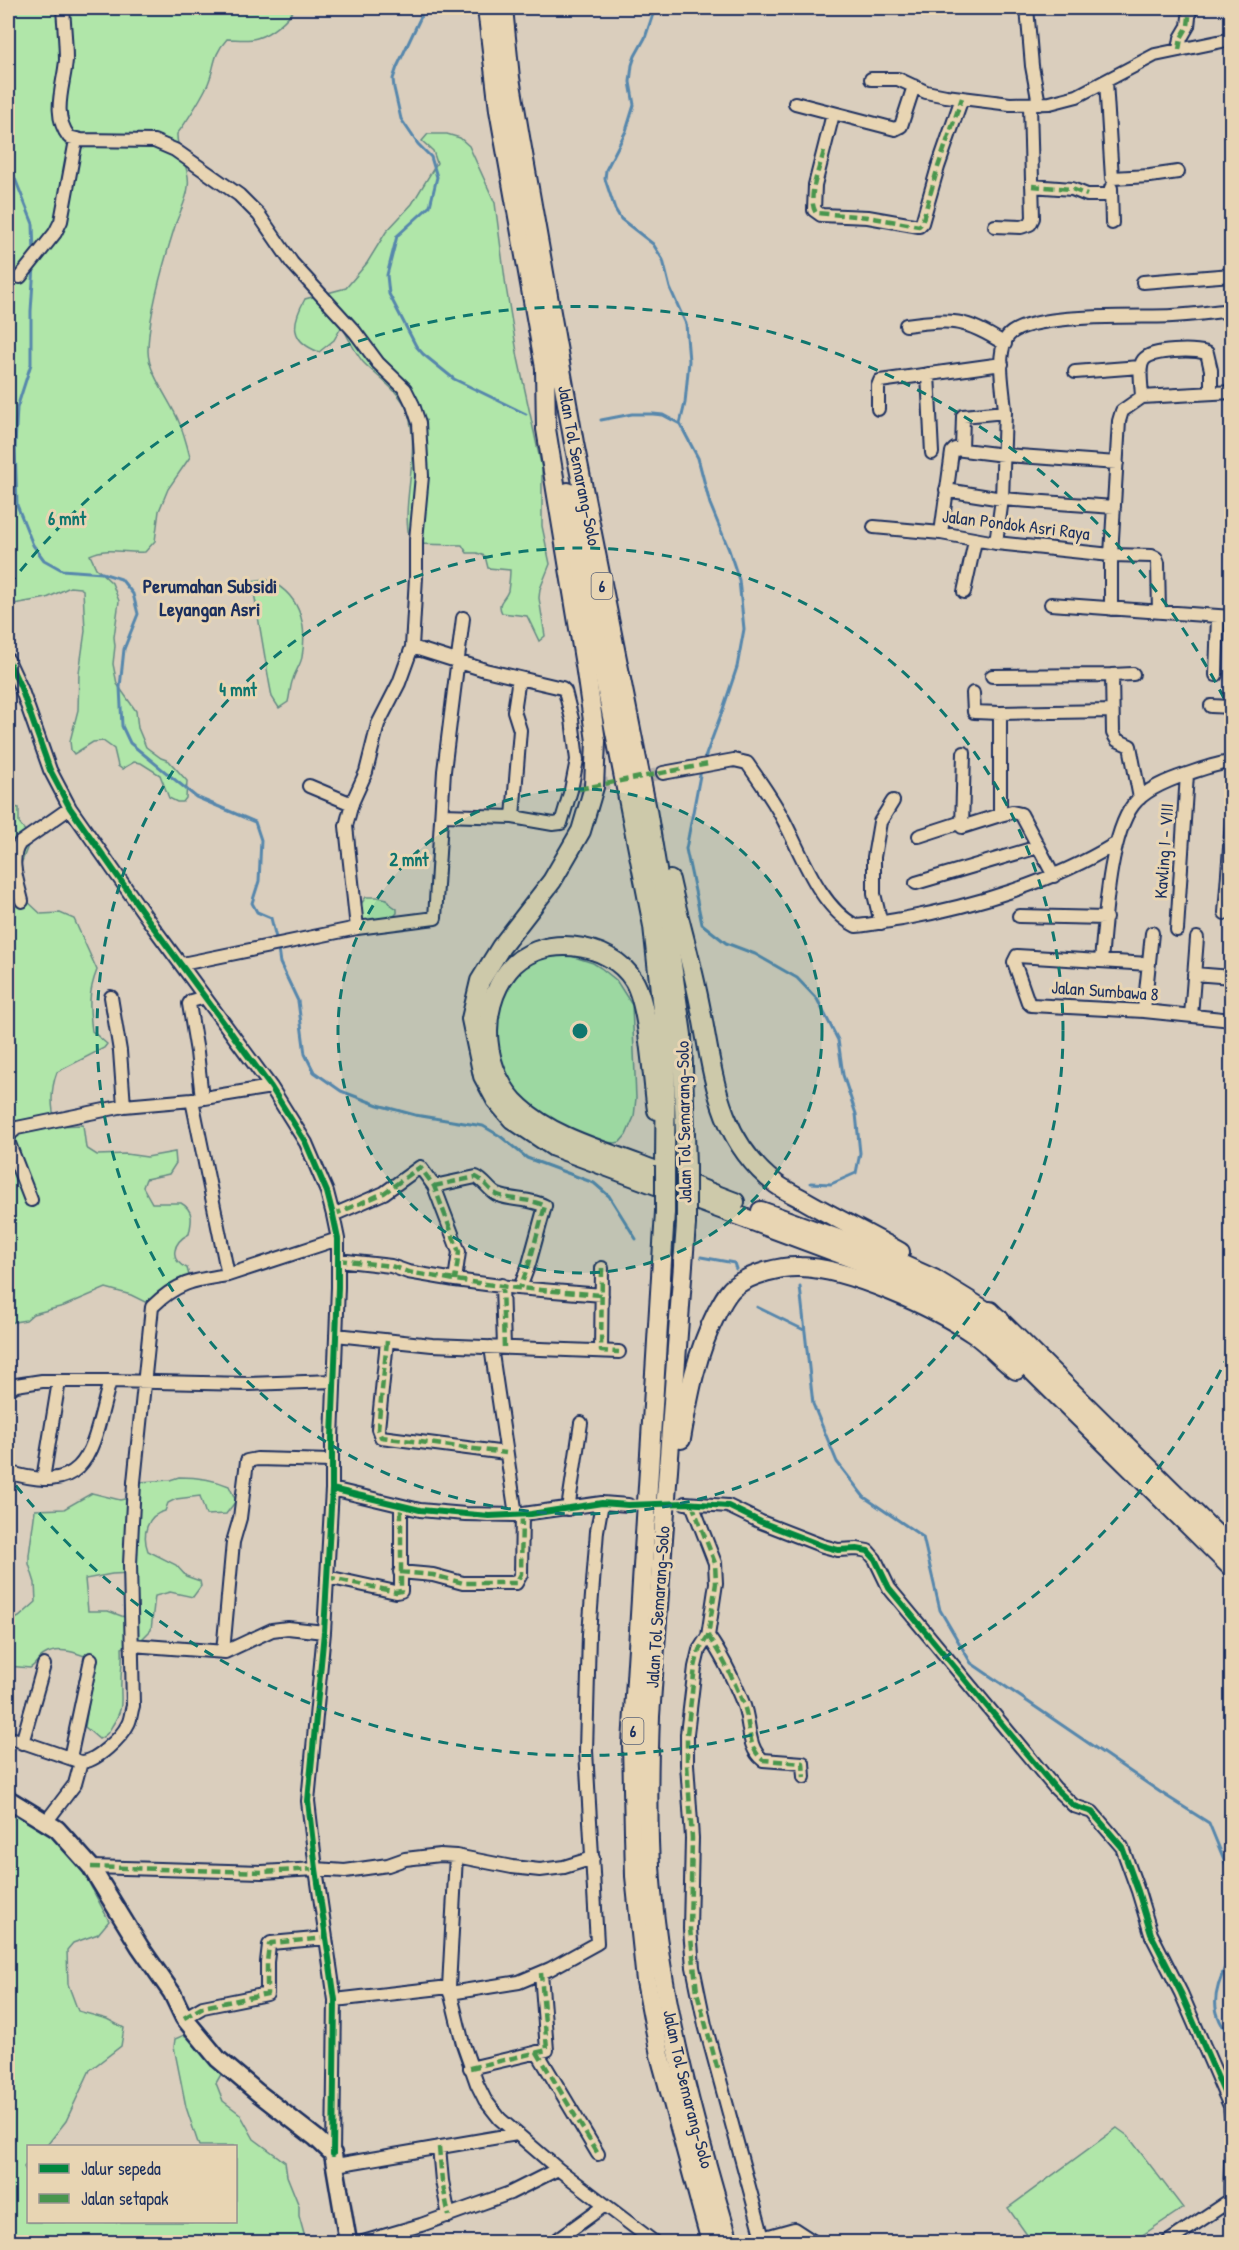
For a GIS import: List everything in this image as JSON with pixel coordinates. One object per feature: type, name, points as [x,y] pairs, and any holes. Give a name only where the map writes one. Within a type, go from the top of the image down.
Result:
[{"type":"highway","name":"Jalan Tol Semarang–Solo","points":[[487,8],[499,110],[545,369],[654,926],[666,1046],[665,1212],[633,1733],[635,1876],[646,1981],[660,2055],[711,2242]]},
{"type":"highway","name":"Jalan Tol Semarang–Solo","points":[[503,8],[510,78],[518,125],[576,453],[647,810],[682,1035],[686,1224],[649,1758],[651,1881],[664,1981],[677,2054],[729,2242]]},
{"type":"highway","points":[[545,369],[546,429],[596,741],[594,787],[581,831],[552,881],[501,947],[480,981],[471,1019],[483,1076],[496,1100],[512,1119],[554,1147],[876,1267],[923,1288],[961,1309],[1005,1344],[1232,1568]]},
{"type":"highway","points":[[647,810],[666,863],[697,992],[715,1088],[732,1132],[751,1160],[776,1184],[822,1211],[863,1230],[938,1271],[999,1319],[1232,1550]]},
{"type":"highway","points":[[665,1163],[643,1008],[634,981],[619,963],[598,950],[574,945],[546,949],[526,956],[509,969],[501,981],[492,1003],[487,1041],[493,1064],[505,1088],[518,1106],[532,1117],[574,1139],[730,1200],[874,1252],[934,1279],[999,1319]]},
{"type":"highway","points":[[662,1555],[689,1392],[703,1339],[724,1299],[735,1286],[770,1270],[799,1267],[820,1269],[896,1293],[936,1311],[975,1335],[1007,1363],[1082,1420]]},
{"type":"main road","points":[[8,1800],[57,1829],[91,1867],[140,1947],[172,1993],[184,2018],[218,2059],[325,2136],[334,2160],[348,2242]]},
{"type":"street","points":[[63,8],[66,59],[59,106],[60,122],[69,137],[76,140],[154,141],[176,150],[239,195],[259,215],[292,263],[355,332],[378,363],[405,389],[419,423],[422,476],[416,540],[412,647],[399,683],[378,724],[366,772],[352,804],[346,826],[345,835],[357,928]]},
{"type":"street","points":[[995,226],[1021,227],[1030,224],[1033,218],[1035,104],[1027,8]]},
{"type":"street","points":[[1179,50],[1180,39],[1188,26],[1190,8]]},
{"type":"street","points":[[871,79],[898,79],[937,95],[1035,104],[1077,96],[1155,55],[1232,39]]},
{"type":"street","points":[[1106,81],[1112,178],[1112,223]]},
{"type":"street","points":[[795,103],[895,129],[901,126],[914,86]]},
{"type":"street","points":[[833,114],[815,185],[814,210],[821,215],[868,217],[916,226],[922,224],[938,167],[962,98]]},
{"type":"street","points":[[20,277],[55,233],[62,218],[76,140]]},
{"type":"street","points":[[1112,178],[1178,172]]},
{"type":"street","points":[[1032,186],[1072,189],[1087,195],[1111,195]]},
{"type":"street","points":[[1143,282],[1232,275]]},
{"type":"street","points":[[996,543],[1002,499],[1004,455],[1005,412],[1002,364],[1007,337],[1016,328],[1091,317],[1172,316],[1232,310]]},
{"type":"street","points":[[906,325],[958,322],[981,329],[1005,344]]},
{"type":"street","points":[[1210,392],[1211,370],[1207,353],[1186,350],[1151,353],[1146,356],[1140,367],[1142,398],[1210,392],[1232,393]]},
{"type":"street","points":[[878,409],[880,381],[1002,364]]},
{"type":"street","points":[[1075,372],[1140,367]]},
{"type":"street","points":[[928,374],[932,453]]},
{"type":"street","name":"Jalan Pondok Asri Raya","points":[[874,527],[942,532],[975,541],[1111,555],[1119,421],[1122,411],[1142,398]]},
{"type":"street","points":[[962,449],[963,416],[1005,412]]},
{"type":"street","points":[[942,532],[946,490],[952,452],[955,449],[1117,464]]},
{"type":"street","points":[[946,490],[1002,499],[1114,507]]},
{"type":"street","points":[[964,592],[975,541]]},
{"type":"street","points":[[1112,609],[1111,555],[1156,558],[1159,612]]},
{"type":"street","points":[[1051,604],[1232,617]]},
{"type":"street","points":[[1216,675],[1218,616]]},
{"type":"street","points":[[183,964],[357,928],[435,918],[444,771],[463,618]]},
{"type":"street","points":[[412,647],[562,688],[565,691],[572,719],[577,760],[575,790],[561,823],[554,824],[513,817],[442,815]]},
{"type":"street","points":[[8,660],[21,688],[50,770],[70,808],[154,928],[183,964],[271,1087],[306,1143],[327,1192],[333,1215],[338,1239],[338,1260],[332,1489],[324,1632],[309,1781],[310,1831],[335,2000],[325,2136]]},
{"type":"street","points":[[992,676],[1133,674]]},
{"type":"street","points":[[1112,675],[1113,733],[1117,740],[1130,746],[1140,798]]},
{"type":"street","points":[[513,817],[520,730],[514,711],[519,678]]},
{"type":"street","points":[[974,693],[974,712],[1112,711]]},
{"type":"street","points":[[1211,706],[1232,707]]},
{"type":"street","points":[[999,712],[1000,815]]},
{"type":"street","points":[[964,753],[963,827],[1012,812],[1021,814],[1054,876]]},
{"type":"street","points":[[663,773],[734,760],[747,763],[780,814],[820,892],[856,926],[926,915],[977,901],[1054,876],[1085,863],[1115,844]]},
{"type":"street","points":[[1149,964],[1101,961],[1115,844],[1132,806],[1157,786],[1187,774],[1232,762]]},
{"type":"street","name":"Kavling I - VIII","points":[[1177,930],[1187,774]]},
{"type":"street","points":[[309,786],[352,804]]},
{"type":"street","points":[[881,923],[874,894],[874,857],[880,822],[893,801]]},
{"type":"street","points":[[22,901],[14,842],[70,808]]},
{"type":"street","points":[[919,836],[962,822]]},
{"type":"street","points":[[1225,913],[1231,830]]},
{"type":"street","points":[[916,883],[1038,847]]},
{"type":"street","points":[[1019,916],[1106,918]]},
{"type":"street","points":[[1144,1011],[1152,933]]},
{"type":"street","points":[[1191,1016],[1197,938]]},
{"type":"street","name":"Jalan Sumbawa 8","points":[[1101,961],[1017,956],[1014,962],[1031,1005],[1144,1011],[1232,1020]]},
{"type":"street","points":[[1194,974],[1232,976]]},
{"type":"street","points":[[111,997],[120,1051],[124,1107]]},
{"type":"street","points":[[205,997],[191,1001],[189,1004],[197,1052],[197,1099],[228,1275]]},
{"type":"street","points":[[31,1200],[8,1141],[13,1130],[42,1121],[124,1107],[197,1099],[271,1087]]},
{"type":"street","points":[[333,1215],[384,1193],[418,1166],[434,1186],[459,1252],[455,1280]]},
{"type":"street","points":[[434,1186],[476,1177],[483,1180],[495,1194],[537,1202],[545,1206],[520,1288]]},
{"type":"street","points":[[8,1737],[87,1762],[110,1746],[128,1725],[133,1706],[130,1564],[133,1505],[152,1307],[168,1291],[196,1280],[228,1275],[338,1239]]},
{"type":"street","points":[[338,1260],[391,1266],[408,1272],[455,1280],[602,1295]]},
{"type":"street","points":[[601,1351],[602,1268]]},
{"type":"street","points":[[502,1285],[504,1347]]},
{"type":"street","points":[[336,1335],[387,1341],[619,1352]]},
{"type":"street","points":[[387,1341],[378,1429],[381,1437],[506,1453]]},
{"type":"street","points":[[400,1572],[433,1575],[463,1584],[516,1582],[521,1574],[519,1515],[506,1453],[491,1347]]},
{"type":"street","points":[[8,1390],[16,1385],[32,1382],[59,1381],[248,1384],[334,1381]]},
{"type":"street","points":[[43,1479],[59,1381]]},
{"type":"street","points":[[8,1472],[43,1479],[69,1476],[80,1467],[94,1441],[110,1381]]},
{"type":"street","points":[[568,1509],[581,1423]]},
{"type":"street","points":[[224,1652],[233,1542],[240,1518],[247,1461],[254,1459],[332,1461]]},
{"type":"street","points":[[332,1489],[401,1506],[443,1513],[519,1515],[602,1503],[628,1505]]},
{"type":"street","points":[[335,2000],[507,1986],[541,1973],[597,1943],[586,1751],[589,1634],[597,1531],[602,1503]]},
{"type":"street","points":[[814,2242],[794,2229],[763,2240],[697,1992],[691,1948],[692,1838],[687,1734],[699,1650],[708,1636],[716,1583],[715,1563],[689,1503],[728,1506],[761,1522],[823,1546],[838,1550],[868,1551],[875,1559],[888,1588],[1055,1788],[1074,1806],[1092,1812],[1122,1847],[1151,1934],[1181,1993],[1230,2106],[1229,2201],[1232,2220]]},
{"type":"street","points":[[327,1577],[396,1592],[402,1590],[401,1506]]},
{"type":"street","points":[[132,1645],[224,1652],[264,1632],[280,1628],[324,1632]]},
{"type":"street","points":[[708,1636],[744,1705],[754,1751],[763,1760],[803,1763],[804,1777]]},
{"type":"street","points":[[46,1822],[75,1784],[75,1760],[91,1659]]},
{"type":"street","points":[[22,1743],[44,1665]]},
{"type":"street","points":[[91,1867],[262,1872],[316,1869],[345,1871],[388,1865],[419,1857],[456,1856],[540,1870],[564,1868],[592,1858]]},
{"type":"street","points":[[456,1856],[450,1990],[470,2068],[485,2100],[500,2119],[558,2169],[654,2242]]},
{"type":"street","points":[[184,2018],[203,2007],[267,1994],[267,1962],[269,1945],[272,1943],[326,1938]]},
{"type":"street","points":[[470,2068],[547,2050],[541,1973]]},
{"type":"street","points":[[537,2052],[598,2154]]},
{"type":"street","points":[[334,2160],[439,2148],[517,2134]]},
{"type":"street","points":[[439,2148],[442,2181],[449,2216]]},
{"type":"street","points":[[363,2242],[449,2216],[510,2193],[558,2169]]},
{"type":"street","points":[[1168,2242],[1229,2201]]},
{"type":"street","points":[[554,2242],[605,2205]]},
{"type":"green space","points":[[8,8],[295,8],[279,26],[262,36],[250,39],[227,39],[218,51],[204,92],[177,134],[187,173],[188,187],[158,288],[148,351],[152,369],[179,422],[190,457],[168,489],[159,511],[155,541],[145,552],[104,551],[90,555],[96,568],[112,583],[119,601],[113,664],[117,684],[136,711],[138,728],[146,747],[169,761],[187,781],[186,798],[183,802],[169,798],[160,775],[141,763],[134,762],[122,769],[118,766],[114,749],[103,741],[93,742],[74,754],[71,750],[70,741],[78,710],[79,673],[85,631],[83,590],[70,587],[47,598],[8,605]]},
{"type":"green space","points":[[428,134],[447,134],[460,138],[469,146],[495,203],[518,358],[542,469],[542,526],[550,564],[540,589],[539,598],[545,636],[539,641],[527,616],[502,613],[500,609],[500,604],[508,591],[510,570],[488,568],[485,556],[467,553],[462,545],[411,544],[407,513],[413,444],[404,403],[394,390],[363,362],[342,326],[334,340],[319,352],[303,343],[296,331],[297,316],[305,299],[346,288],[367,263],[386,232],[412,204],[437,163],[433,151],[422,141]]},
{"type":"green space","points":[[265,579],[277,585],[293,600],[304,632],[301,660],[292,682],[288,702],[279,708],[272,697],[252,581]]},
{"type":"green space","points":[[8,806],[19,808],[19,823],[29,836],[29,843],[21,864],[27,901],[41,914],[60,913],[74,919],[97,970],[90,1000],[92,1031],[107,1044],[104,1048],[57,1072],[52,1099],[56,1126],[83,1125],[86,1148],[97,1155],[126,1154],[147,1157],[175,1152],[176,1163],[169,1174],[146,1179],[143,1187],[152,1203],[181,1203],[190,1212],[191,1220],[189,1234],[179,1242],[175,1251],[177,1260],[187,1268],[190,1279],[162,1295],[145,1302],[131,1295],[106,1288],[64,1306],[33,1314],[26,1320],[8,1323]]},
{"type":"green space","points":[[366,897],[387,899],[397,909],[397,913],[392,918],[361,920],[361,904]]},
{"type":"green space","points":[[565,954],[601,968],[616,980],[632,1005],[636,1098],[634,1117],[626,1135],[620,1142],[605,1142],[554,1124],[511,1089],[493,1038],[503,985],[535,958]]},
{"type":"green space","points":[[185,1477],[217,1482],[229,1486],[236,1501],[226,1514],[206,1515],[200,1496],[176,1499],[168,1503],[165,1511],[153,1517],[147,1526],[145,1539],[148,1551],[176,1565],[186,1576],[200,1581],[201,1586],[193,1597],[170,1592],[155,1596],[151,1630],[142,1639],[122,1648],[120,1709],[108,1732],[99,1739],[85,1727],[95,1660],[83,1655],[57,1651],[42,1656],[30,1668],[8,1666],[8,1622],[19,1617],[36,1602],[35,1583],[29,1564],[35,1510],[64,1509],[92,1493],[120,1500],[129,1498],[139,1482]],"holes":[[[131,1573],[138,1576],[127,1618],[108,1611],[88,1611],[85,1579],[112,1574]]]},
{"type":"green space","points":[[18,1811],[47,1828],[80,1866],[109,1921],[98,1934],[73,1943],[67,1950],[68,1984],[78,2011],[107,2019],[124,2028],[121,2046],[90,2070],[66,2121],[48,2144],[27,2145],[27,2162],[24,2167],[27,2172],[27,2223],[237,2223],[237,2145],[199,2145],[186,2107],[174,2047],[175,2039],[184,2035],[223,2071],[216,2083],[223,2101],[240,2114],[254,2139],[285,2162],[287,2176],[299,2206],[304,2234],[314,2242],[8,2242],[8,1832],[11,1830],[12,1818]]},
{"type":"green space","points":[[1117,2128],[1128,2136],[1183,2208],[1132,2242],[1032,2242],[1008,2208]]},
{"type":"waterway","points":[[425,8],[393,79],[401,119],[418,144],[431,157],[437,177],[430,206],[397,236],[387,275],[389,294],[416,346],[423,354],[454,379],[526,414]]},
{"type":"waterway","points":[[655,8],[645,38],[632,65],[630,82],[634,105],[626,131],[606,170],[605,179],[615,209],[621,219],[653,244],[663,260],[670,288],[686,324],[689,361],[685,403],[680,424]]},
{"type":"waterway","points":[[8,161],[33,224],[34,254]]},
{"type":"waterway","points":[[34,266],[31,364],[17,408],[15,446],[17,505],[33,545],[44,560],[62,570],[102,573],[121,579],[133,594],[138,614],[124,649],[120,687],[122,726],[130,743],[196,797],[255,822],[261,840],[259,881],[252,903],[257,912],[271,918],[277,942]]},
{"type":"waterway","points":[[601,420],[632,414],[653,414],[663,415],[680,424],[698,458],[710,504],[739,580],[744,629],[737,667],[703,763]]},
{"type":"waterway","points":[[701,770],[686,849],[702,924],[726,943],[755,954],[797,978],[817,999],[838,1040],[843,1075],[856,1114],[860,1153],[856,1173],[831,1184],[811,1183]]},
{"type":"waterway","points":[[278,949],[280,963],[298,1001],[305,1054],[314,1072],[341,1091],[378,1105],[415,1115],[483,1126],[500,1136],[527,1158],[594,1183],[609,1196],[636,1239]]},
{"type":"waterway","points":[[701,1257],[734,1263],[736,1269]]},
{"type":"waterway","points":[[800,1287],[813,1404],[837,1462],[864,1497],[923,1537],[940,1610],[971,1663],[1209,1823],[1232,1879]]},
{"type":"waterway","points":[[757,1307],[804,1330]]},
{"type":"waterway","points":[[1232,1948],[1216,1994],[1218,2015],[1232,2038]]},
{"type":"tunnel","points":[[579,789],[663,773]]},
{"type":"tunnel","points":[[628,1505],[685,1503]]},
{"type":"marked path","points":[[1179,50],[1181,38],[1188,26],[1190,8]]},
{"type":"marked path","points":[[824,151],[813,191],[812,199],[816,213],[868,217],[919,226],[922,223],[938,167],[962,98]]},
{"type":"marked path","points":[[1032,186],[1072,189],[1087,195]]},
{"type":"marked path","points":[[579,789],[708,764]]},
{"type":"marked path","points":[[333,1215],[384,1193],[420,1167],[434,1186],[459,1252],[455,1280]]},
{"type":"marked path","points":[[434,1186],[476,1177],[498,1195],[545,1206],[520,1288]]},
{"type":"marked path","points":[[338,1260],[391,1266],[408,1272],[455,1280],[602,1295]]},
{"type":"marked path","points":[[602,1268],[601,1351],[619,1352]]},
{"type":"marked path","points":[[502,1285],[504,1347]]},
{"type":"marked path","points":[[387,1341],[378,1429],[381,1437],[506,1453]]},
{"type":"marked path","points":[[692,1504],[715,1563],[716,1583],[708,1636],[699,1650],[695,1667],[687,1734],[692,1838],[690,1929],[697,1992],[718,2071]]},
{"type":"marked path","points":[[327,1577],[396,1592],[401,1591],[401,1506]]},
{"type":"marked path","points":[[400,1572],[433,1575],[463,1583],[516,1583],[521,1574],[522,1515]]},
{"type":"marked path","points":[[708,1636],[732,1677],[745,1710],[751,1741],[758,1755],[763,1760],[803,1763],[804,1777]]},
{"type":"marked path","points":[[91,1867],[262,1872],[316,1869]]},
{"type":"marked path","points":[[184,2018],[203,2007],[267,1994],[267,1962],[271,1943],[326,1938]]},
{"type":"marked path","points":[[470,2068],[547,2050],[541,1973]]},
{"type":"marked path","points":[[537,2052],[598,2154]]},
{"type":"marked path","points":[[439,2147],[442,2181],[449,2216]]},
{"type":"cycle path","points":[[8,660],[21,688],[50,770],[70,808],[154,928],[271,1087],[306,1143],[327,1192],[333,1215],[338,1239],[338,1287],[332,1489],[324,1632],[308,1801],[335,2000],[333,2154]]},
{"type":"cycle path","points":[[332,1489],[420,1510],[489,1516],[531,1514],[602,1503],[628,1505],[685,1503],[728,1506],[761,1522],[823,1546],[838,1550],[868,1551],[875,1559],[889,1588],[1055,1788],[1074,1806],[1092,1812],[1122,1847],[1151,1934],[1181,1993],[1230,2106],[1232,2220]]},
{"type":"district","name":"Perumahan Subsidi Leyangan Asri","points":[[210,598]]}]
